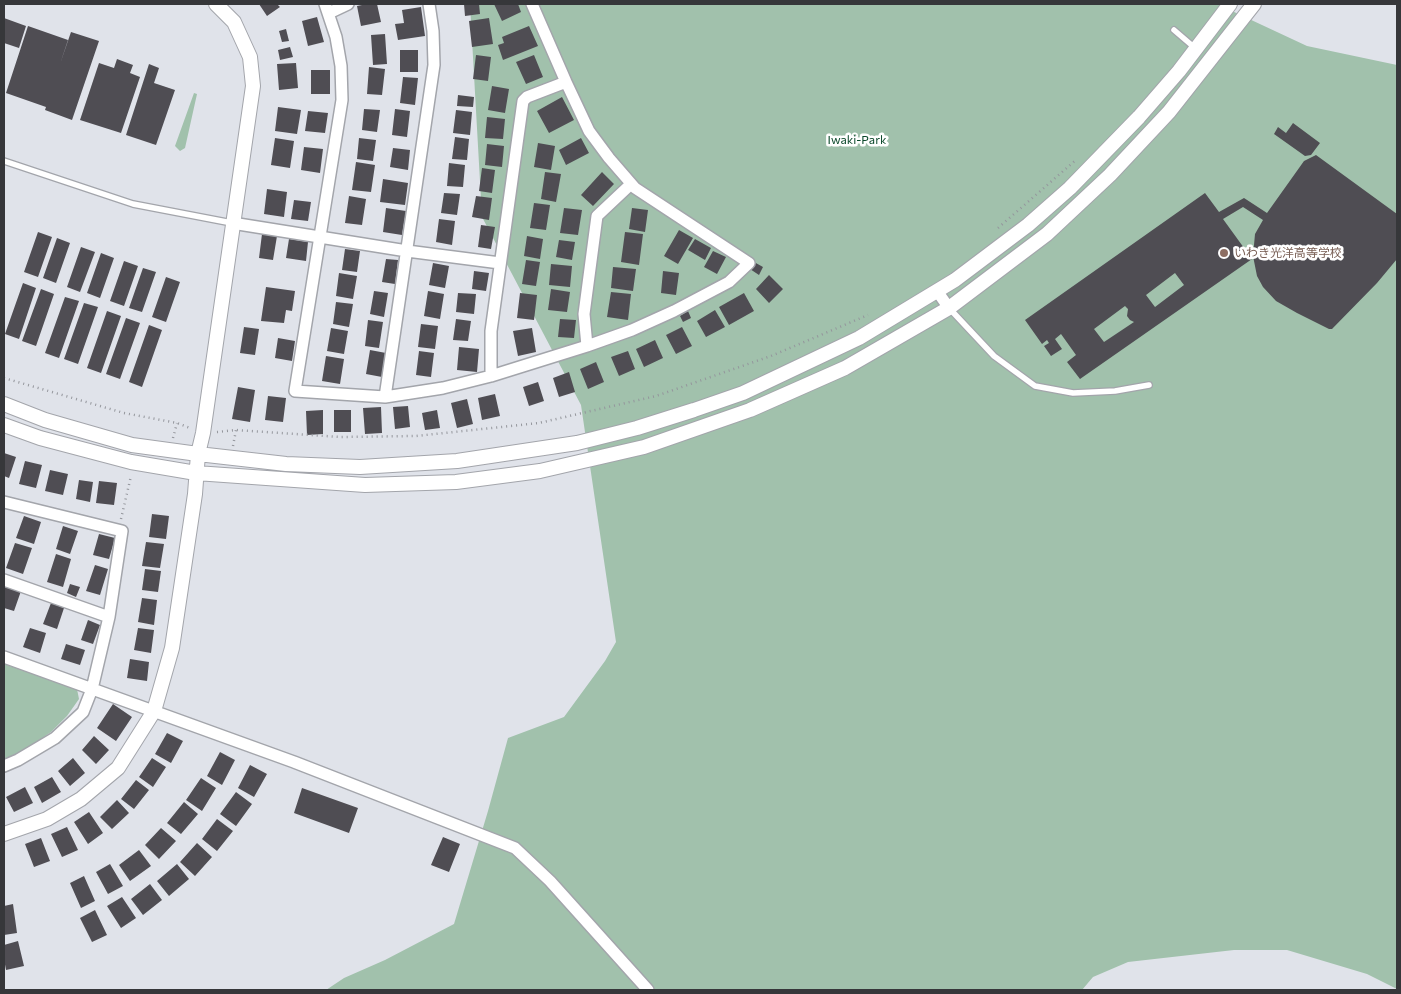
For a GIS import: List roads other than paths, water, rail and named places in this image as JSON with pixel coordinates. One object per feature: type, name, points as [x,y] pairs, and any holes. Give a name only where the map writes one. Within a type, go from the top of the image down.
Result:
[{"type":"street","points":[[4,834],[10,834],[47,819],[88,793],[118,768],[154,711],[172,648],[195,494],[198,454],[203,433],[253,86],[250,57],[234,22],[216,4]]},
{"type":"street","points":[[348,4],[327,8],[336,37],[341,66],[342,100],[296,391],[385,397],[443,388],[491,376],[632,330],[730,282],[749,263],[631,184],[608,158],[589,130],[532,4]]},
{"type":"street","points":[[385,397],[434,65],[434,31],[430,4]]},
{"type":"street","points":[[4,404],[45,420],[132,444],[286,464],[360,467],[457,461],[577,444],[638,428],[743,393],[859,338],[955,280],[1028,225],[1070,188],[1139,117],[1230,4]]},
{"type":"street","points":[[4,426],[40,438],[131,462],[196,472],[365,485],[456,482],[540,471],[644,447],[750,410],[845,368],[949,308],[1047,234],[1110,175],[1169,112],[1254,4]]},
{"type":"street","points":[[491,376],[491,332],[522,101],[527,97],[566,82]]},
{"type":"street","points":[[587,346],[584,314],[597,216],[631,184]]},
{"type":"street","points":[[232,223],[407,251],[500,263]]},
{"type":"street","points":[[937,291],[949,308]]},
{"type":"street","points":[[4,503],[122,531],[109,616],[92,690],[83,712],[55,738],[4,766]]},
{"type":"street","points":[[4,580],[109,616]]},
{"type":"street","points":[[4,657],[294,762],[514,848],[550,881],[648,990]]},
{"type":"lane","points":[[1174,30],[1195,49]]},
{"type":"lane","points":[[4,161],[133,204],[232,223]]},
{"type":"lane","points":[[949,308],[994,356],[1035,386],[1074,393],[1115,391],[1149,385]]},
{"type":"place","name":"いわき光洋高等学校","points":[[1224,253]]},
{"type":"park label","name":"Iwaki-Park","points":[[857,140]]}]
